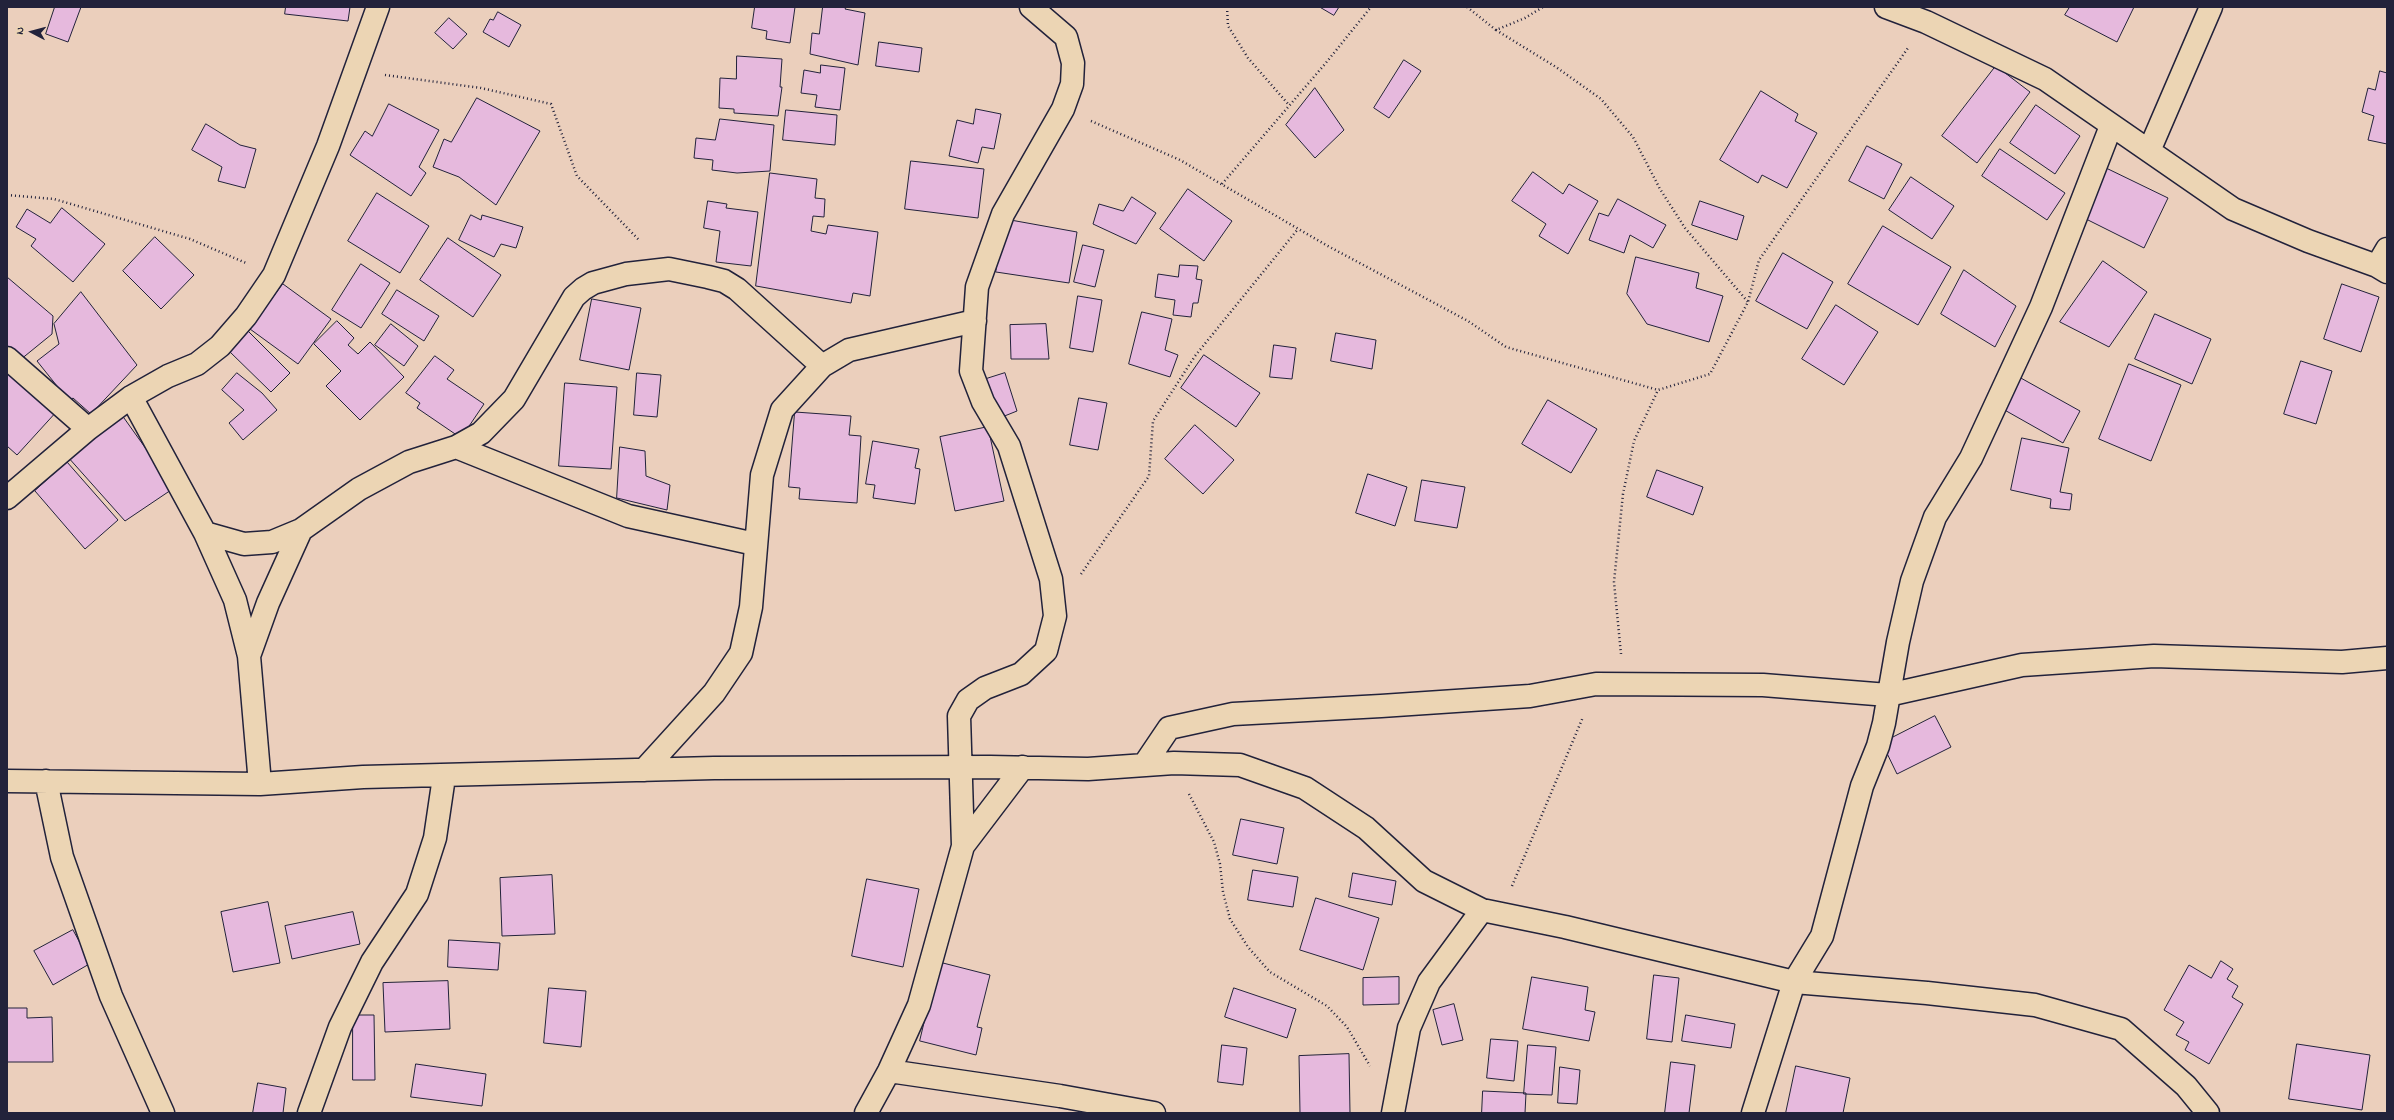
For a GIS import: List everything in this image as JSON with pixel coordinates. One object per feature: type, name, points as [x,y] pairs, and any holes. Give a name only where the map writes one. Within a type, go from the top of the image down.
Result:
[{"type":"street","points":[[7,498],[88,429],[130,397],[197,364],[220,346],[246,316],[274,275],[328,146],[378,7]]},
{"type":"street","points":[[866,1113],[889,1071],[919,1006],[963,846],[959,716],[968,700],[985,688],[1021,674],[1046,651],[1055,616],[1051,579],[1010,446],[983,402],[971,371],[977,287],[1003,214],[1063,109],[1072,84],[1073,63],[1066,38],[1031,7]]},
{"type":"street","points":[[1886,7],[1926,22],[2045,79],[2233,209],[2308,240],[2384,262]]},
{"type":"street","points":[[2150,151],[2211,7]]},
{"type":"street","points":[[1753,1113],[1794,982],[1822,936],[1862,786],[1878,746],[1912,581],[1935,516],[1971,458],[2041,307],[2111,126]]},
{"type":"street","points":[[205,533],[244,544],[272,542],[301,530],[359,489],[409,462],[456,447],[481,433],[514,400],[574,297],[593,283],[626,274],[669,269],[708,277],[738,289],[822,366]]},
{"type":"street","points":[[644,770],[714,693],[741,653],[751,607],[755,544],[762,475],[782,410],[822,366],[849,350],[975,321]]},
{"type":"street","points":[[7,358],[88,429]]},
{"type":"street","points":[[130,397],[205,533],[235,600],[249,656],[260,784]]},
{"type":"street","points":[[456,447],[628,516],[755,544]]},
{"type":"street","points":[[249,656],[268,603],[301,530]]},
{"type":"street","points":[[1144,765],[1169,728],[1233,714],[1530,696],[1596,684],[1764,686],[1888,695],[2030,665],[2154,656],[2342,662],[2387,658]]},
{"type":"street","points":[[7,781],[260,784],[363,777],[444,777],[644,770],[961,766],[1088,769],[1174,762],[1240,765],[1305,788],[1366,828],[1424,880],[1491,912],[1794,982],[1927,993],[2035,1005],[2121,1029],[2186,1086],[2208,1113]]},
{"type":"street","points":[[963,846],[1022,767]]},
{"type":"street","points":[[309,1113],[340,1027],[372,962],[417,894],[435,838],[444,777]]},
{"type":"street","points":[[46,781],[62,857],[111,996],[163,1113]]},
{"type":"street","points":[[1393,1113],[1409,1028],[1426,989],[1491,912]]},
{"type":"street","points":[[889,1071],[1060,1096],[1154,1113]]},
{"type":"path","points":[[1227,7],[1228,26],[1248,58],[1289,105]]},
{"type":"path","points":[[1222,184],[1371,7]]},
{"type":"path","points":[[1466,7],[1496,30],[1556,67],[1601,99],[1633,137],[1660,189],[1685,228],[1748,302]]},
{"type":"path","points":[[1496,30],[1525,18],[1542,7]]},
{"type":"path","points":[[1063,109],[1180,160],[1298,229],[1468,321],[1506,347],[1658,390],[1710,374],[1748,302],[1759,260],[1926,22]]},
{"type":"path","points":[[355,71],[482,88],[551,104],[577,176],[621,223],[669,269]]},
{"type":"path","points":[[7,195],[54,199],[183,237],[274,275]]},
{"type":"path","points":[[1055,616],[1093,555],[1149,476],[1152,420],[1195,356],[1298,229]]},
{"type":"path","points":[[1624,684],[1614,582],[1623,494],[1634,441],[1658,390]]},
{"type":"path","points":[[1491,912],[1596,684]]},
{"type":"path","points":[[1174,762],[1214,842],[1220,864],[1223,892],[1230,919],[1248,947],[1270,972],[1327,1006],[1347,1027],[1372,1069]]},
{"type":"building","points":[[55,7],[81,7],[68,42],[46,34]]},
{"type":"building","points":[[286,7],[350,7],[348,21],[285,14]]},
{"type":"building","points":[[755,7],[795,7],[790,43],[766,39],[767,31],[752,28]]},
{"type":"building","points":[[823,7],[846,7],[845,9],[865,13],[858,65],[810,54],[812,33],[819,34]]},
{"type":"building","points":[[1320,7],[1339,7],[1334,15]]},
{"type":"building","points":[[2070,7],[2134,7],[2117,42],[2065,15]]},
{"type":"building","points":[[498,12],[521,25],[509,47],[483,32],[490,19],[493,20]]},
{"type":"building","points":[[449,18],[467,34],[453,49],[435,33]]},
{"type":"building","points":[[879,42],[922,48],[919,72],[876,66]]},
{"type":"building","points":[[737,56],[782,59],[780,87],[782,87],[778,116],[734,113],[734,109],[719,108],[720,78],[736,79]]},
{"type":"building","points":[[1404,60],[1421,71],[1389,118],[1374,108]]},
{"type":"building","points":[[821,65],[845,68],[840,110],[815,107],[817,95],[801,93],[804,70],[820,73]]},
{"type":"building","points":[[1996,66],[2030,92],[1977,163],[1942,136]]},
{"type":"building","points":[[2380,71],[2387,73],[2387,144],[2368,140],[2374,116],[2362,112],[2368,88],[2375,90]]},
{"type":"building","points":[[1315,88],[1344,130],[1315,158],[1286,125]]},
{"type":"building","points":[[1761,91],[1798,114],[1795,121],[1817,133],[1787,188],[1762,175],[1758,183],[1720,160]]},
{"type":"building","points":[[477,98],[540,131],[496,205],[459,177],[433,167],[444,139],[451,142]]},
{"type":"building","points":[[389,104],[439,130],[419,167],[426,173],[411,196],[350,155],[365,131],[372,136]]},
{"type":"building","points":[[2036,105],[2080,136],[2055,174],[2010,143]]},
{"type":"building","points":[[976,109],[1001,114],[994,149],[982,147],[978,163],[949,156],[957,120],[973,124]]},
{"type":"building","points":[[786,110],[837,115],[835,145],[783,140]]},
{"type":"building","points":[[720,119],[774,125],[770,171],[737,173],[712,170],[713,160],[694,158],[696,138],[715,140]]},
{"type":"building","points":[[206,124],[240,145],[256,149],[245,188],[218,181],[222,167],[192,150]]},
{"type":"building","points":[[1867,146],[1902,164],[1884,199],[1849,181]]},
{"type":"building","points":[[2000,149],[2065,193],[2047,220],[1982,176]]},
{"type":"building","points":[[911,161],[984,169],[978,218],[905,209]]},
{"type":"building","points":[[2104,167],[2168,198],[2144,248],[2080,216]]},
{"type":"building","points":[[1533,172],[1563,194],[1569,184],[1598,201],[1568,254],[1539,236],[1546,224],[1512,201]]},
{"type":"building","points":[[770,173],[817,179],[815,198],[825,199],[824,217],[813,216],[811,231],[826,234],[828,225],[878,232],[870,296],[853,293],[851,303],[756,286]]},
{"type":"building","points":[[1911,177],[1954,206],[1932,239],[1889,210]]},
{"type":"building","points":[[1188,189],[1232,221],[1204,261],[1160,229]]},
{"type":"building","points":[[377,193],[429,226],[400,273],[348,241]]},
{"type":"building","points":[[1132,197],[1156,213],[1136,244],[1093,224],[1099,204],[1123,211]]},
{"type":"building","points":[[1618,199],[1666,225],[1653,248],[1630,235],[1624,253],[1589,240],[1599,213],[1608,216]]},
{"type":"building","points":[[708,201],[727,204],[726,208],[758,212],[751,266],[716,262],[720,231],[704,228]]},
{"type":"building","points":[[1700,201],[1744,216],[1737,240],[1692,225]]},
{"type":"building","points":[[62,208],[105,244],[73,282],[31,246],[36,239],[16,227],[27,209],[50,223]]},
{"type":"building","points":[[471,215],[481,220],[482,215],[523,227],[516,248],[501,244],[494,257],[459,240]]},
{"type":"building","points":[[1005,219],[1077,232],[1069,283],[996,272]]},
{"type":"building","points":[[1883,226],[1951,267],[1918,325],[1848,284]]},
{"type":"building","points":[[155,237],[194,275],[161,309],[123,271]]},
{"type":"building","points":[[448,238],[501,275],[473,317],[420,280]]},
{"type":"building","points":[[1083,245],[1104,250],[1095,287],[1074,282]]},
{"type":"building","points":[[1783,253],[1833,282],[1807,329],[1756,301]]},
{"type":"building","points":[[1636,257],[1699,273],[1696,288],[1723,296],[1709,342],[1647,324],[1627,294]]},
{"type":"building","points":[[2103,261],[2147,292],[2109,347],[2060,322]]},
{"type":"building","points":[[361,264],[390,283],[361,328],[332,310]]},
{"type":"building","points":[[1180,265],[1198,266],[1196,279],[1202,280],[1198,303],[1193,303],[1191,317],[1173,315],[1175,300],[1155,297],[1158,274],[1178,277]]},
{"type":"building","points":[[1964,270],[2016,306],[1995,347],[1941,314]]},
{"type":"building","points":[[7,277],[53,316],[52,334],[20,360],[7,347]]},
{"type":"building","points":[[283,284],[331,319],[298,364],[250,329]]},
{"type":"building","points":[[2342,284],[2379,297],[2361,352],[2324,339]]},
{"type":"building","points":[[397,290],[439,316],[424,341],[382,314]]},
{"type":"building","points":[[81,292],[137,365],[91,414],[73,398],[69,401],[37,361],[59,344],[54,324]]},
{"type":"building","points":[[1078,296],[1102,300],[1093,352],[1070,348]]},
{"type":"building","points":[[592,299],[641,308],[629,370],[580,360]]},
{"type":"building","points":[[1836,305],[1878,332],[1844,385],[1802,359]]},
{"type":"building","points":[[1142,312],[1172,319],[1165,350],[1178,355],[1170,377],[1129,364]]},
{"type":"building","points":[[2155,314],[2211,339],[2192,384],[2135,359]]},
{"type":"building","points":[[337,321],[354,338],[348,345],[358,354],[370,342],[404,377],[360,420],[326,386],[341,371],[314,344]]},
{"type":"building","points":[[391,324],[418,346],[404,366],[375,345]]},
{"type":"building","points":[[1046,324],[1049,359],[1011,359],[1010,325]]},
{"type":"building","points":[[248,331],[290,373],[271,392],[229,351]]},
{"type":"building","points":[[1336,333],[1376,340],[1372,369],[1331,361]]},
{"type":"building","points":[[1274,345],[1296,348],[1292,379],[1270,377]]},
{"type":"building","points":[[1204,355],[1260,393],[1236,427],[1181,388]]},
{"type":"building","points":[[435,356],[454,370],[447,379],[484,404],[461,438],[417,408],[420,403],[406,393]]},
{"type":"building","points":[[2301,361],[2332,371],[2316,424],[2284,414]]},
{"type":"building","points":[[7,364],[58,410],[17,455],[7,446]]},
{"type":"building","points":[[2129,364],[2181,385],[2151,461],[2099,439]]},
{"type":"building","points":[[237,373],[262,393],[277,410],[243,440],[229,423],[244,410],[222,390]]},
{"type":"building","points":[[637,373],[661,375],[657,417],[634,415]]},
{"type":"building","points":[[1005,373],[1017,411],[997,419],[983,380]]},
{"type":"building","points":[[2019,377],[2080,411],[2063,443],[2001,408]]},
{"type":"building","points":[[565,383],[617,387],[611,469],[559,466]]},
{"type":"building","points":[[1079,398],[1107,403],[1098,450],[1070,445]]},
{"type":"building","points":[[1548,400],[1597,429],[1571,473],[1522,444]]},
{"type":"building","points":[[119,411],[174,488],[125,521],[67,456]]},
{"type":"building","points":[[795,412],[851,416],[849,435],[861,436],[857,503],[799,499],[800,488],[789,487]]},
{"type":"building","points":[[1195,425],[1234,460],[1203,494],[1165,459]]},
{"type":"building","points":[[988,427],[1004,501],[955,511],[940,437]]},
{"type":"building","points":[[2022,438],[2069,448],[2060,492],[2072,494],[2070,510],[2050,508],[2051,499],[2011,490]]},
{"type":"building","points":[[873,441],[919,449],[915,468],[920,469],[915,504],[873,498],[875,485],[866,484]]},
{"type":"building","points":[[620,447],[645,451],[646,476],[670,485],[667,510],[617,498]]},
{"type":"building","points":[[67,462],[118,520],[85,549],[35,491]]},
{"type":"building","points":[[1657,470],[1703,487],[1693,515],[1647,497]]},
{"type":"building","points":[[1368,474],[1407,487],[1395,526],[1356,513]]},
{"type":"building","points":[[1422,480],[1465,487],[1457,528],[1415,521]]},
{"type":"building","points":[[1935,716],[1951,747],[1897,774],[1882,743]]},
{"type":"building","points":[[1241,819],[1284,828],[1277,864],[1233,855]]},
{"type":"building","points":[[1253,870],[1298,877],[1293,907],[1248,900]]},
{"type":"building","points":[[1353,873],[1396,881],[1392,905],[1349,897]]},
{"type":"building","points":[[552,875],[555,934],[502,936],[500,878]]},
{"type":"building","points":[[867,879],[919,889],[903,967],[852,956]]},
{"type":"building","points":[[1316,898],[1379,918],[1363,970],[1300,950]]},
{"type":"building","points":[[268,902],[280,963],[233,972],[221,912]]},
{"type":"building","points":[[353,912],[360,944],[292,959],[285,926]]},
{"type":"building","points":[[73,930],[91,963],[53,985],[34,951]]},
{"type":"building","points":[[449,940],[500,943],[498,970],[448,967]]},
{"type":"building","points":[[2221,961],[2233,969],[2227,979],[2238,986],[2232,997],[2243,1004],[2209,1064],[2185,1050],[2189,1042],[2176,1035],[2184,1022],[2164,1010],[2189,965],[2211,978]]},
{"type":"building","points":[[939,962],[990,975],[977,1027],[982,1028],[976,1055],[920,1041]]},
{"type":"building","points":[[1654,975],[1679,978],[1672,1042],[1647,1039]]},
{"type":"building","points":[[1399,977],[1399,1004],[1363,1005],[1363,978]]},
{"type":"building","points":[[1532,977],[1588,987],[1585,1010],[1595,1012],[1589,1041],[1523,1029]]},
{"type":"building","points":[[448,981],[450,1029],[385,1032],[383,983]]},
{"type":"building","points":[[549,988],[586,991],[581,1047],[544,1043]]},
{"type":"building","points":[[1234,988],[1296,1009],[1287,1038],[1225,1017]]},
{"type":"building","points":[[1454,1004],[1463,1040],[1442,1045],[1433,1010]]},
{"type":"building","points":[[7,1008],[27,1008],[27,1018],[52,1017],[53,1062],[7,1062]]},
{"type":"building","points":[[353,1015],[374,1015],[375,1080],[353,1080]]},
{"type":"building","points":[[1686,1015],[1735,1024],[1731,1048],[1682,1041]]},
{"type":"building","points":[[1491,1039],[1518,1041],[1514,1081],[1487,1078]]},
{"type":"building","points":[[2297,1044],[2370,1055],[2362,1110],[2289,1099]]},
{"type":"building","points":[[1222,1045],[1247,1048],[1243,1085],[1218,1082]]},
{"type":"building","points":[[1528,1045],[1556,1047],[1552,1095],[1524,1094]]},
{"type":"building","points":[[1349,1054],[1350,1113],[1300,1113],[1299,1056]]},
{"type":"building","points":[[1671,1062],[1695,1065],[1689,1113],[1665,1113]]},
{"type":"building","points":[[416,1064],[486,1074],[482,1106],[411,1097]]},
{"type":"building","points":[[1796,1066],[1850,1078],[1843,1113],[1786,1113]]},
{"type":"building","points":[[1560,1067],[1580,1070],[1577,1104],[1558,1103]]},
{"type":"building","points":[[258,1083],[286,1088],[283,1113],[253,1113]]},
{"type":"building","points":[[1483,1091],[1526,1093],[1525,1113],[1482,1113]]}]
